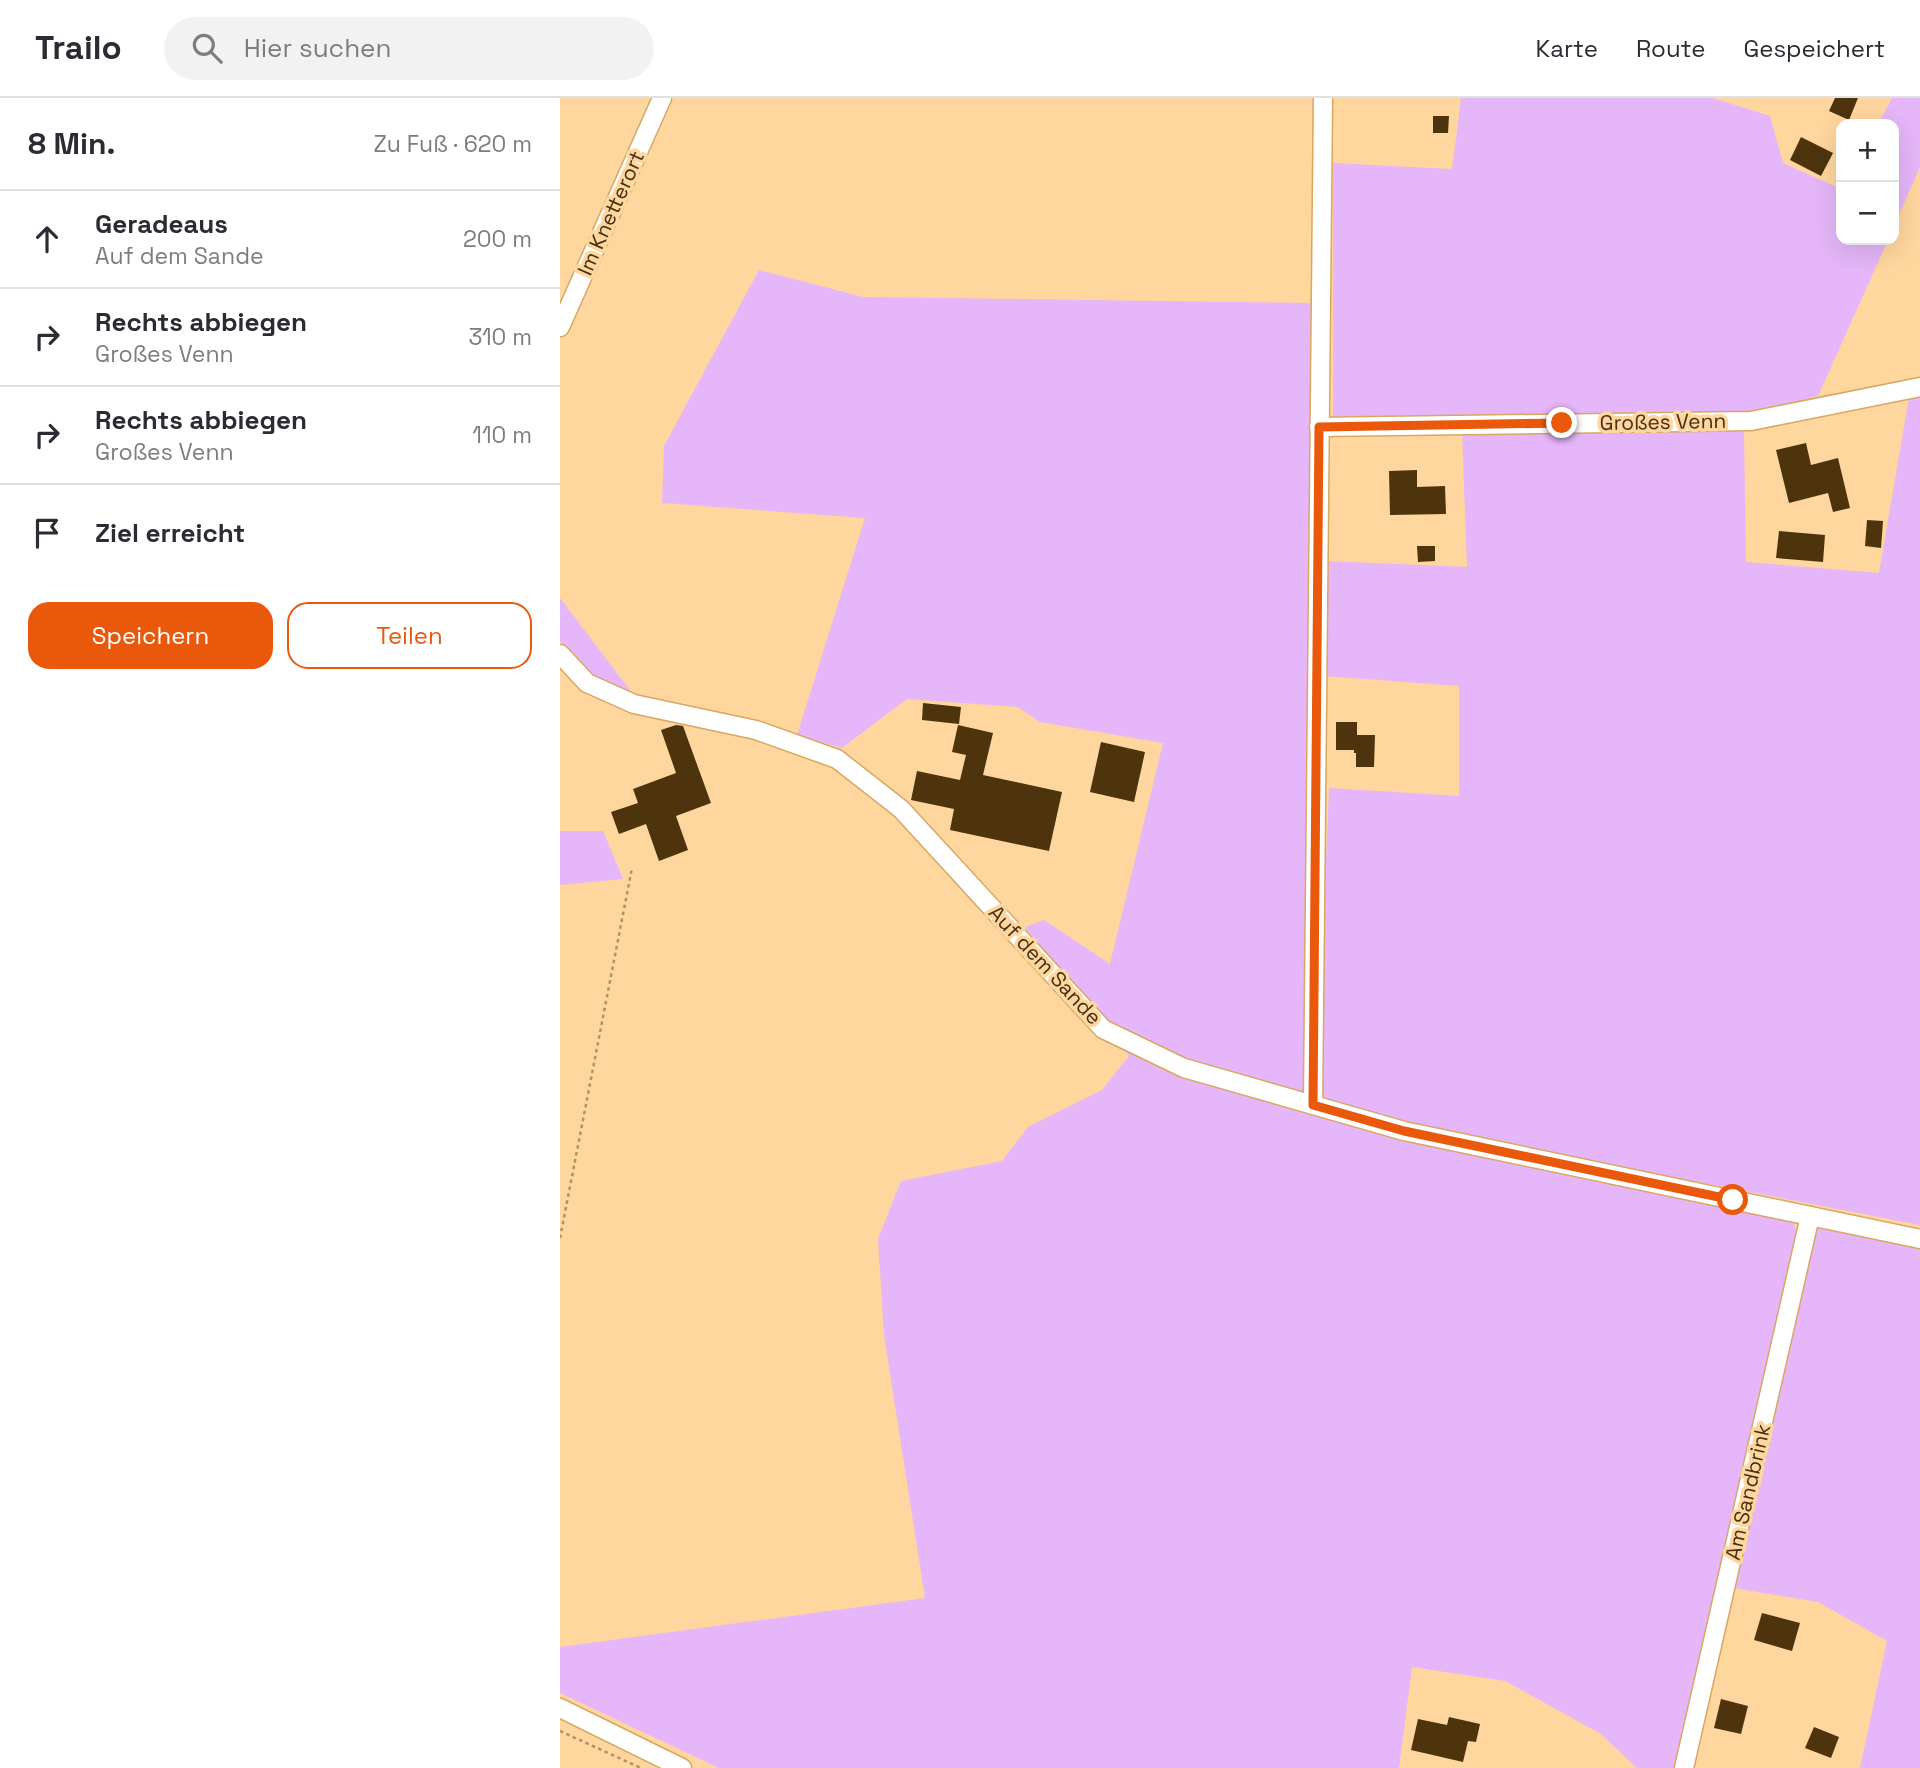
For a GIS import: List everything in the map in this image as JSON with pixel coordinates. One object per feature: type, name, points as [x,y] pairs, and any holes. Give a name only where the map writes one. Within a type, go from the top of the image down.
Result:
[{"type":"street","name":"Im Knetterort","points":[[560,327],[662,98]]},
{"type":"street","points":[[1313,1105],[1323,98]]},
{"type":"street","name":"Großes Venn","points":[[1319,427],[1751,421],[1920,387]]},
{"type":"street","name":"Auf dem Sande","points":[[560,654],[587,683],[634,705],[756,730],[837,759],[901,809],[1103,1029],[1184,1068],[1416,1134],[1920,1239]]},
{"type":"street","name":"Am Sandbrink","points":[[1684,1768],[1810,1216]]},
{"type":"street","points":[[560,1708],[682,1768]]},
{"type":"path","points":[[560,1238],[632,868]]},
{"type":"path","points":[[560,1731],[640,1768]]},
{"type":"shaded area","points":[[1461,98],[1713,98],[1770,116],[1783,163],[1836,187],[1836,245],[1886,245],[1818,396],[1754,413],[1333,417],[1333,163],[1452,169]]},
{"type":"shaded area","points":[[1892,98],[1920,98],[1920,167],[1899,215],[1899,119],[1881,119]]},
{"type":"shaded area","points":[[759,270],[863,297],[1312,303],[1310,731],[1319,1032],[1329,788],[1459,796],[1459,686],[1325,676],[1326,561],[1467,567],[1462,431],[1744,431],[1746,562],[1879,573],[1909,397],[1920,395],[1920,1225],[1523,1148],[1786,1205],[1803,1245],[1678,1768],[1637,1768],[1601,1734],[1505,1681],[1412,1667],[1399,1768],[719,1768],[560,1693],[560,1647],[925,1598],[884,1335],[878,1239],[901,1181],[1002,1161],[1028,1127],[1102,1090],[1129,1056],[1025,927],[1044,920],[1110,964],[1163,743],[1040,722],[1018,707],[907,699],[842,748],[797,735],[865,518],[662,503],[664,446]]},
{"type":"shaded area","points":[[560,598],[635,697],[591,675],[560,641]]},
{"type":"shaded area","points":[[560,831],[603,831],[623,879],[560,885]]},
{"type":"shaded area","points":[[1815,1224],[1920,1247],[1920,1768],[1860,1768],[1887,1641],[1818,1602],[1734,1588]]},
{"type":"building","points":[[1835,98],[1858,98],[1849,119],[1829,111]]},
{"type":"building","points":[[1433,116],[1449,116],[1448,133],[1433,133]]},
{"type":"building","points":[[1801,137],[1833,153],[1821,176],[1790,160]]},
{"type":"building","points":[[1806,443],[1811,465],[1838,458],[1850,508],[1833,512],[1828,493],[1789,503],[1776,450]]},
{"type":"building","points":[[1417,470],[1417,487],[1445,486],[1446,514],[1390,515],[1389,471]]},
{"type":"building","points":[[1867,520],[1883,521],[1881,548],[1865,546]]},
{"type":"building","points":[[1779,531],[1825,535],[1823,562],[1776,558]]},
{"type":"building","points":[[1417,546],[1435,546],[1435,561],[1418,562]]},
{"type":"building","points":[[923,703],[961,707],[959,724],[922,720]]},
{"type":"building","points":[[1336,722],[1357,722],[1357,735],[1375,735],[1374,767],[1356,767],[1354,750],[1336,750]]},
{"type":"building","points":[[676,725],[683,726],[711,803],[676,816],[688,850],[659,861],[646,824],[619,834],[611,812],[638,803],[633,789],[676,773],[661,730]]},
{"type":"building","points":[[958,725],[993,733],[983,775],[1062,792],[1049,851],[950,830],[954,809],[911,800],[917,771],[960,780],[966,755],[952,752]]},
{"type":"building","points":[[1101,742],[1145,752],[1134,802],[1090,792]]},
{"type":"building","points":[[1762,1613],[1800,1623],[1792,1651],[1754,1640]]},
{"type":"building","points":[[1721,1699],[1748,1706],[1741,1734],[1714,1728]]},
{"type":"building","points":[[1449,1717],[1480,1724],[1476,1742],[1468,1741],[1463,1762],[1411,1750],[1418,1719],[1447,1725]]},
{"type":"building","points":[[1814,1727],[1839,1737],[1831,1758],[1805,1748]]},
{"type":"route","points":[[1562,423],[1319,427],[1313,1105],[1404,1131],[1733,1200]]}]
